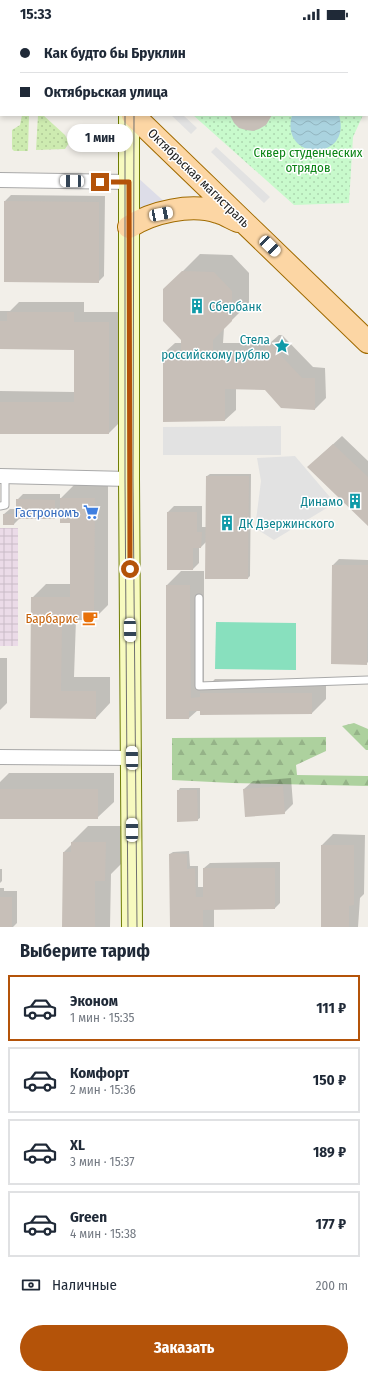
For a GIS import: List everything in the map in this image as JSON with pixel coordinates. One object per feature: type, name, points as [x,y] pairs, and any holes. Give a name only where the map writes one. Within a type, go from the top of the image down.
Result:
[{"type":"main road","name":"Октябрьская магистраль","points":[[133,116],[368,342]]},
{"type":"main road","points":[[129,227],[141,220],[191,208],[218,212],[248,225]]},
{"type":"street","points":[[129,116],[129,479],[132,927]]},
{"type":"street","points":[[0,180],[129,182]]},
{"type":"street","points":[[3,476],[129,479]]},
{"type":"street","points":[[0,757],[132,758]]},
{"type":"lane","points":[[0,506],[5,505],[3,476]]},
{"type":"lane","points":[[199,598],[199,686],[368,680]]},
{"type":"shaded area","points":[[172,116],[184,116],[197,128],[191,134]]},
{"type":"shaded area","points":[[216,147],[270,197],[264,203],[211,152]]},
{"type":"shaded area","points":[[137,177],[168,205],[137,214]]},
{"type":"shaded area","points":[[281,426],[281,455],[163,455],[163,427]]},
{"type":"shaded area","points":[[295,456],[335,503],[274,540],[255,528],[261,481],[257,458]]},
{"type":"shaded area","points":[[0,528],[18,528],[18,646],[0,646]]},
{"type":"green space","points":[[22,116],[29,116],[28,151],[14,151],[12,149],[12,130],[20,125]]},
{"type":"green space","points":[[38,116],[44,116],[65,135],[69,143],[65,149],[36,150]]},
{"type":"green space","name":"Сквер студенческих отрядов","points":[[194,116],[363,116],[353,137],[349,203],[294,205]]},
{"type":"green space","points":[[216,622],[296,623],[296,670],[215,669]]},
{"type":"green space","points":[[354,723],[368,729],[368,750],[366,750],[342,726]]},
{"type":"green space","points":[[326,737],[326,751],[296,765],[297,775],[368,776],[368,786],[172,780],[172,738]]},
{"type":"water","points":[[292,116],[339,116],[340,130],[336,141],[327,148],[316,150],[305,148],[296,141],[291,130]]},
{"type":"building","points":[[230,116],[271,116],[266,125],[253,131],[239,128]]},
{"type":"building","points":[[4,201],[99,202],[99,283],[4,282]]},
{"type":"building","name":"Сбербанк","points":[[182,271],[214,272],[232,291],[232,321],[213,340],[213,353],[263,353],[264,348],[267,345],[271,345],[302,378],[315,378],[315,410],[281,408],[265,390],[225,389],[225,421],[163,422],[163,353],[181,353],[181,340],[163,321],[163,289]]},
{"type":"building","points":[[7,312],[74,312],[74,322],[109,322],[109,434],[0,434],[0,402],[74,402],[74,350],[0,349],[0,321],[7,321]]},
{"type":"building","name":"Динамо","points":[[333,444],[368,477],[368,526],[307,467]]},
{"type":"building","name":"ДК Дзержинского","points":[[206,476],[249,476],[248,579],[205,579]]},
{"type":"building","points":[[60,498],[95,498],[94,620],[62,620],[61,691],[96,691],[96,719],[30,718],[31,597],[70,597],[70,523],[60,523]]},
{"type":"building","points":[[16,499],[55,500],[55,519],[16,519]]},
{"type":"building","points":[[167,512],[197,512],[197,532],[202,532],[201,548],[193,548],[193,570],[167,570]]},
{"type":"building","points":[[3,514],[15,514],[14,525],[3,525]]},
{"type":"building","points":[[332,565],[368,565],[367,665],[331,664]]},
{"type":"building","points":[[166,585],[190,585],[191,698],[200,697],[200,693],[312,693],[312,714],[200,715],[200,711],[189,711],[189,719],[166,719]]},
{"type":"building","points":[[283,786],[285,814],[245,817],[243,789]]},
{"type":"building","points":[[0,789],[98,789],[98,819],[0,819]]},
{"type":"building","points":[[177,790],[197,790],[198,821],[177,822]]},
{"type":"building","points":[[71,842],[106,842],[105,881],[95,881],[95,927],[62,927],[63,852],[71,852]]},
{"type":"building","points":[[321,845],[354,845],[354,905],[349,906],[349,927],[321,927]]},
{"type":"building","points":[[169,854],[187,854],[187,869],[195,868],[196,897],[203,897],[203,868],[275,868],[275,909],[203,910],[203,927],[170,927]]},
{"type":"building","points":[[0,897],[12,897],[12,927],[0,927]]},
{"type":"tram line","points":[[125,116],[125,478],[128,927]]},
{"type":"tram line","points":[[134,116],[133,478],[137,927]]},
{"type":"place","name":"Сбербанк","points":[[197,306]]},
{"type":"place","name":"Стела российскому рублю","points":[[282,346]]},
{"type":"place","name":"Динамо","points":[[355,501]]},
{"type":"place","name":"Гастрономъ","points":[[91,512]]},
{"type":"place","name":"ДК Дзержинского","points":[[227,523]]},
{"type":"place","name":"Барбарис","points":[[90,618]]},
{"type":"route","points":[[100,182],[129,182],[130,569]]}]
